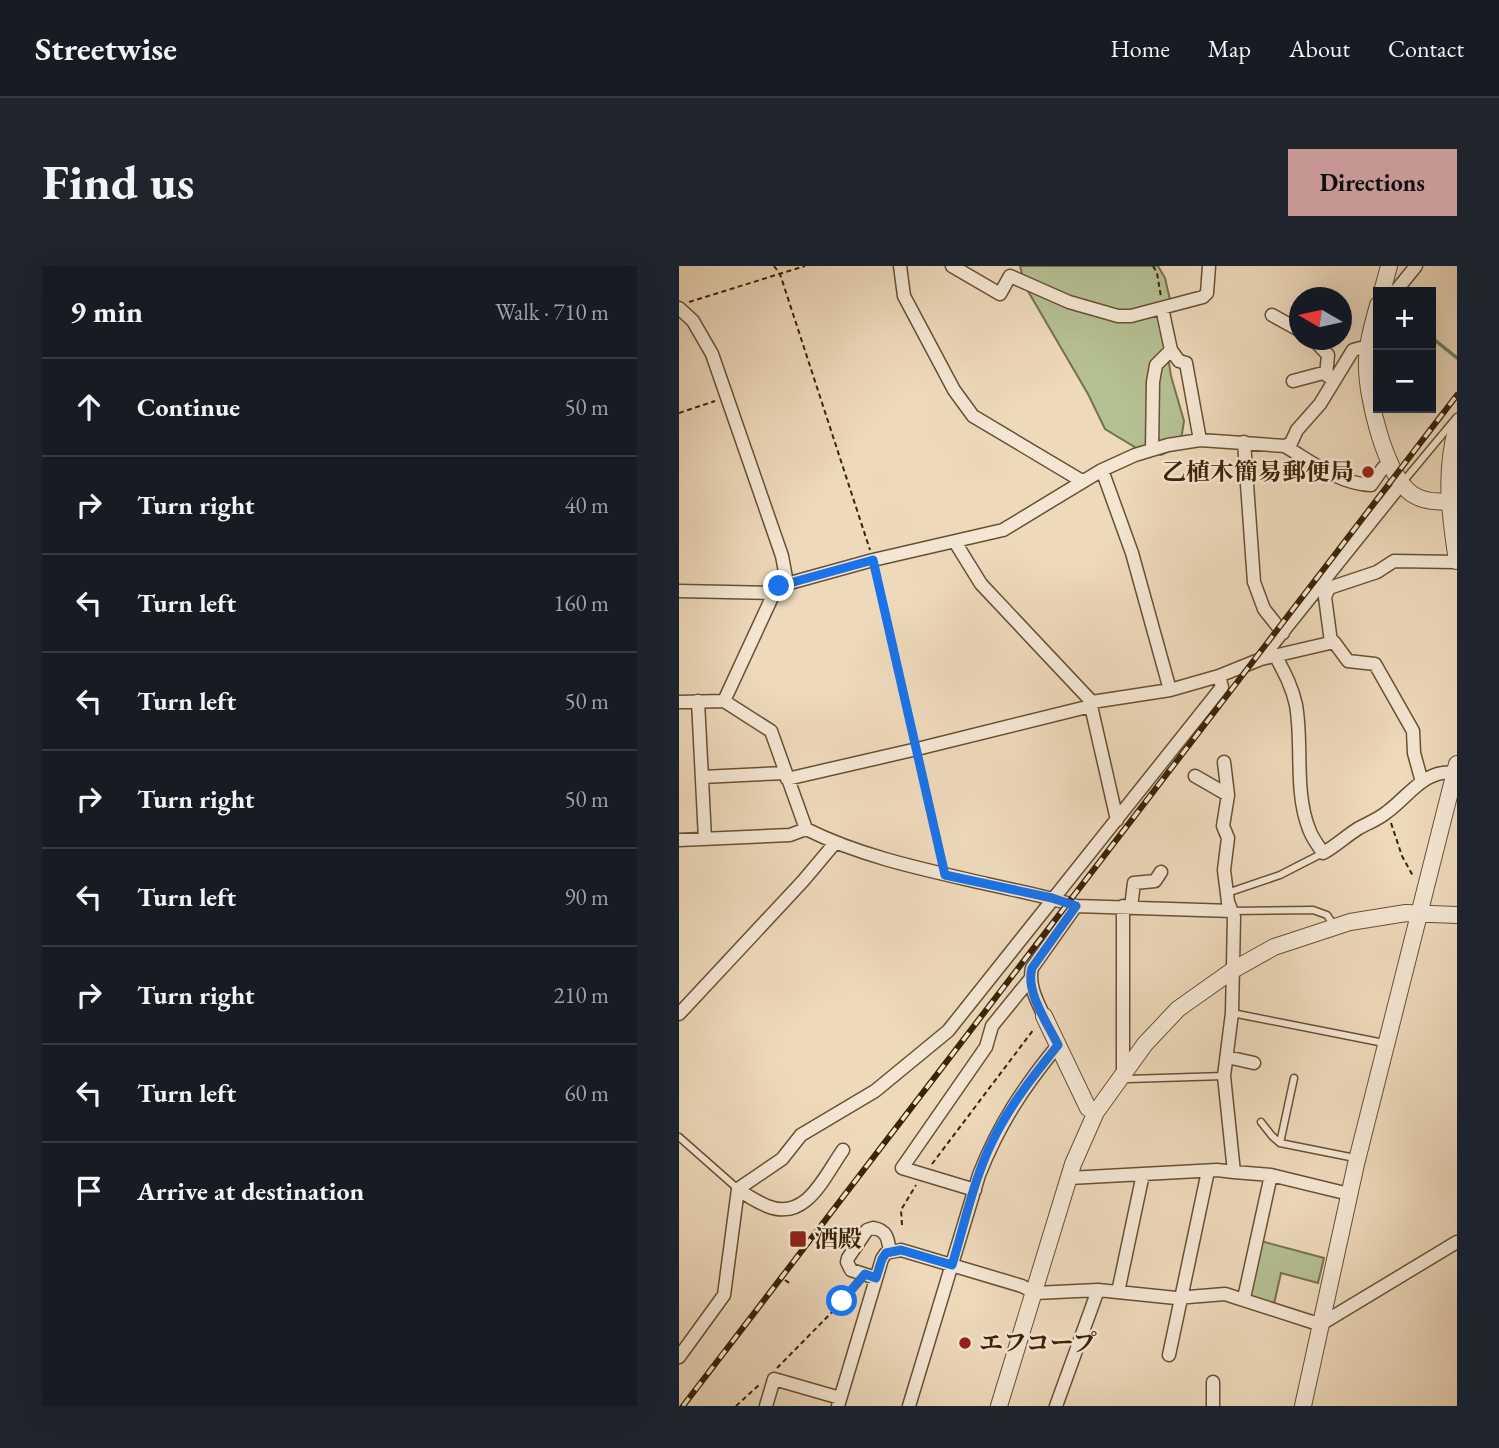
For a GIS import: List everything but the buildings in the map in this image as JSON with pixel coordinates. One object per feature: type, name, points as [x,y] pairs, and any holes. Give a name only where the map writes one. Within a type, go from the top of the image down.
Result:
[{"type":"street","points":[[900,266],[905,296],[954,390],[973,416],[1082,481]]},
{"type":"street","points":[[952,266],[1000,294],[1010,276],[1069,302],[1118,316],[1131,316],[1203,297],[1207,293],[1209,266]]},
{"type":"street","points":[[1383,287],[1389,266]]},
{"type":"street","points":[[1399,287],[1416,266]]},
{"type":"street","points":[[679,308],[694,321],[712,354],[782,556],[787,583]]},
{"type":"street","points":[[1162,308],[1171,350],[1179,361],[1186,363],[1200,440]]},
{"type":"street","points":[[1272,315],[1289,324]]},
{"type":"street","points":[[1373,326],[1368,346],[1367,374],[1372,410],[1391,462],[1402,483],[1412,494],[1436,502],[1448,501]]},
{"type":"street","points":[[1285,446],[1291,443],[1297,430],[1320,404],[1330,376],[1353,350],[1368,346]]},
{"type":"street","points":[[1152,450],[1153,382],[1156,365],[1171,350]]},
{"type":"street","points":[[1323,350],[1328,355],[1330,376]]},
{"type":"street","points":[[1293,381],[1330,376]]},
{"type":"street","points":[[1324,587],[1377,572],[1394,561],[1457,561],[1448,501],[1450,460],[1457,426]]},
{"type":"street","points":[[724,701],[773,593],[779,586],[873,560],[1003,530],[1082,481],[1135,455],[1200,440],[1285,446],[1326,472],[1363,485],[1371,485],[1391,462]]},
{"type":"street","points":[[1244,442],[1254,582],[1264,609],[1283,633]]},
{"type":"street","points":[[1102,470],[1132,553],[1170,690]]},
{"type":"street","points":[[1261,659],[1324,587],[1402,483]]},
{"type":"street","points":[[955,542],[981,583],[1092,704],[1117,820]]},
{"type":"street","points":[[1324,587],[1331,642]]},
{"type":"street","points":[[679,591],[773,593]]},
{"type":"street","points":[[702,777],[786,776],[917,750],[1092,704],[1170,690],[1219,676],[1261,659],[1334,642],[1348,661],[1375,664],[1413,731],[1414,753],[1422,782]]},
{"type":"street","points":[[1275,655],[1291,684],[1296,707],[1306,821],[1323,853],[1360,827],[1388,812],[1422,782],[1456,768]]},
{"type":"street","points":[[679,1357],[723,1295],[728,1277],[739,1189],[782,1159],[801,1135],[875,1091],[948,1031],[1222,687],[1219,676]]},
{"type":"street","points":[[698,701],[705,839]]},
{"type":"street","points":[[679,702],[724,701],[771,732],[806,829],[835,843],[945,875],[1052,898],[1076,906],[1232,911]]},
{"type":"street","points":[[1224,762],[1228,795],[1223,825],[1228,838],[1224,870],[1232,911],[1233,970],[1232,1013],[1224,1076],[1234,1172]]},
{"type":"street","points":[[1303,1406],[1357,1159],[1456,768]]},
{"type":"street","points":[[1195,776],[1228,795]]},
{"type":"street","points":[[679,840],[790,835],[806,829]]},
{"type":"street","points":[[679,1014],[835,843]]},
{"type":"street","points":[[1123,1073],[1127,906],[1134,883],[1155,881],[1161,872]]},
{"type":"street","points":[[1076,906],[1032,968],[1031,978],[1044,1016],[1088,1108],[1096,1112]]},
{"type":"street","points":[[999,1406],[1069,1178],[1096,1112],[1145,1044],[1178,1009],[1233,970],[1274,947],[1350,922],[1419,913],[1457,915]]},
{"type":"street","points":[[975,1190],[902,1168],[986,1047],[992,1026],[1031,978]]},
{"type":"street","points":[[909,1406],[992,1140],[1009,1110],[1058,1045]]},
{"type":"street","points":[[1227,1057],[1254,1063]]},
{"type":"street","points":[[739,1189],[777,1210],[791,1210],[809,1199],[843,1150]]},
{"type":"street","points":[[1169,1355],[1208,1171]]},
{"type":"street","points":[[1069,1178],[1234,1172],[1271,1175],[1349,1194]]},
{"type":"street","points":[[1118,1292],[1143,1174]]},
{"type":"street","points":[[1244,1298],[1271,1175]]},
{"type":"street","points":[[870,1276],[848,1267],[848,1258],[867,1230],[873,1228],[884,1231],[890,1252]]},
{"type":"street","points":[[765,1406],[774,1378],[839,1402],[870,1276],[886,1253],[890,1252],[901,1250],[1022,1286],[1035,1293],[1098,1290],[1180,1298],[1225,1294],[1312,1322],[1327,1321],[1457,1242]]},
{"type":"street","points":[[1056,1406],[1098,1290]]},
{"type":"street","points":[[1213,1382],[1213,1406]]},
{"type":"lane","points":[[1402,483],[1457,417]]},
{"type":"lane","points":[[1227,893],[1280,875],[1323,853]]},
{"type":"lane","points":[[1232,911],[1313,909],[1327,915],[1335,927]]},
{"type":"lane","points":[[1232,1013],[1386,1043]]},
{"type":"lane","points":[[1123,1073],[1128,1079],[1224,1076]]},
{"type":"lane","points":[[1280,1143],[1294,1078]]},
{"type":"lane","points":[[1262,1122],[1280,1143],[1357,1159]]},
{"type":"lane","points":[[679,1137],[739,1189]]},
{"type":"path","points":[[774,266],[780,274],[873,560],[945,875]]},
{"type":"path","points":[[679,308],[685,303],[805,266]]},
{"type":"path","points":[[1153,266],[1157,273],[1162,308]]},
{"type":"path","points":[[679,413],[727,397]]},
{"type":"path","points":[[1388,812],[1408,868],[1416,880],[1427,883]]},
{"type":"path","points":[[932,1164],[1044,1016]]},
{"type":"path","points":[[902,1226],[901,1210],[916,1185]]},
{"type":"path","points":[[777,1368],[870,1276]]},
{"type":"path","points":[[785,1280],[792,1285]]},
{"type":"path","points":[[736,1406],[767,1377]]},
{"type":"green space","points":[[1020,266],[1158,266],[1165,278],[1171,304],[1167,351],[1184,421],[1182,434],[1174,449],[1161,455],[1143,452],[1105,429],[1088,394],[1025,286]]},
{"type":"green space","points":[[1261,1241],[1324,1258],[1318,1283],[1281,1273],[1274,1304],[1250,1297]]},
{"type":"waterway","points":[[1436,341],[1457,358]]},
{"type":"railway","points":[[683,1406],[1457,395]]},
{"type":"place","name":"乙植木簡易郵便局","points":[[1368,472]]},
{"type":"place","name":"酒殿","points":[[798,1239]]},
{"type":"place","name":"エフコープ","points":[[965,1343]]},
{"type":"route","points":[[779,586],[873,560],[945,875],[1052,898],[1076,906],[1030,974],[1034,993],[1058,1045],[1009,1110],[992,1140],[952,1265],[901,1250],[886,1253],[876,1278],[865,1274],[842,1301]]}]
